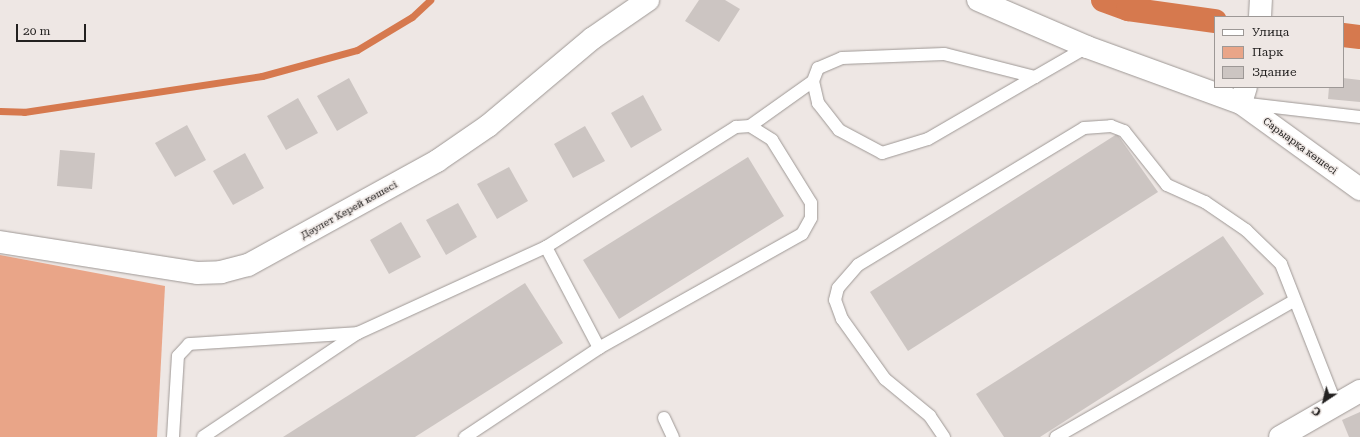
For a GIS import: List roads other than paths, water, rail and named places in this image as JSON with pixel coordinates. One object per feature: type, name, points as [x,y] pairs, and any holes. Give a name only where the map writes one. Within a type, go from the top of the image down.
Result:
[{"type":"street","name":"Дәулет Керей көшесі","points":[[0,242],[197,273],[221,272],[248,265],[437,161],[488,126],[593,38],[648,0]]},
{"type":"street","name":"Сарыарқа көшесі","points":[[978,0],[1087,47],[1214,86]]},
{"type":"street","points":[[1260,16],[1262,0]]},
{"type":"street","name":"Сарыарқа көшесі","points":[[1220,88],[1243,95],[1360,189]]},
{"type":"street","points":[[1280,437],[1360,391]]},
{"type":"lane","points":[[813,81],[818,103],[839,130],[882,153],[928,139],[1087,47]]},
{"type":"lane","points":[[203,437],[358,332],[546,248],[736,127],[750,126],[813,81],[818,68],[842,58],[944,54],[1035,77]]},
{"type":"lane","points":[[1243,95],[1360,117]]},
{"type":"lane","points":[[465,437],[599,348],[802,234],[811,218],[811,203],[772,140],[750,126]]},
{"type":"lane","points":[[944,437],[930,416],[880,373],[842,319],[836,300],[838,288],[858,266],[1084,128],[1111,126],[1124,131],[1167,185],[1205,202],[1246,230],[1281,264],[1336,404]]},
{"type":"lane","points":[[546,248],[599,348]]},
{"type":"lane","points":[[1056,437],[1295,300]]},
{"type":"lane","points":[[172,437],[178,356],[189,344],[358,332]]},
{"type":"lane","points":[[664,418],[673,437]]},
{"type":"waterway","points":[[0,111],[24,112],[262,76],[357,50],[412,17],[430,0]]},
{"type":"waterway","points":[[1103,0],[1128,9],[1214,21]]},
{"type":"waterway","points":[[1344,35],[1360,37]]}]
